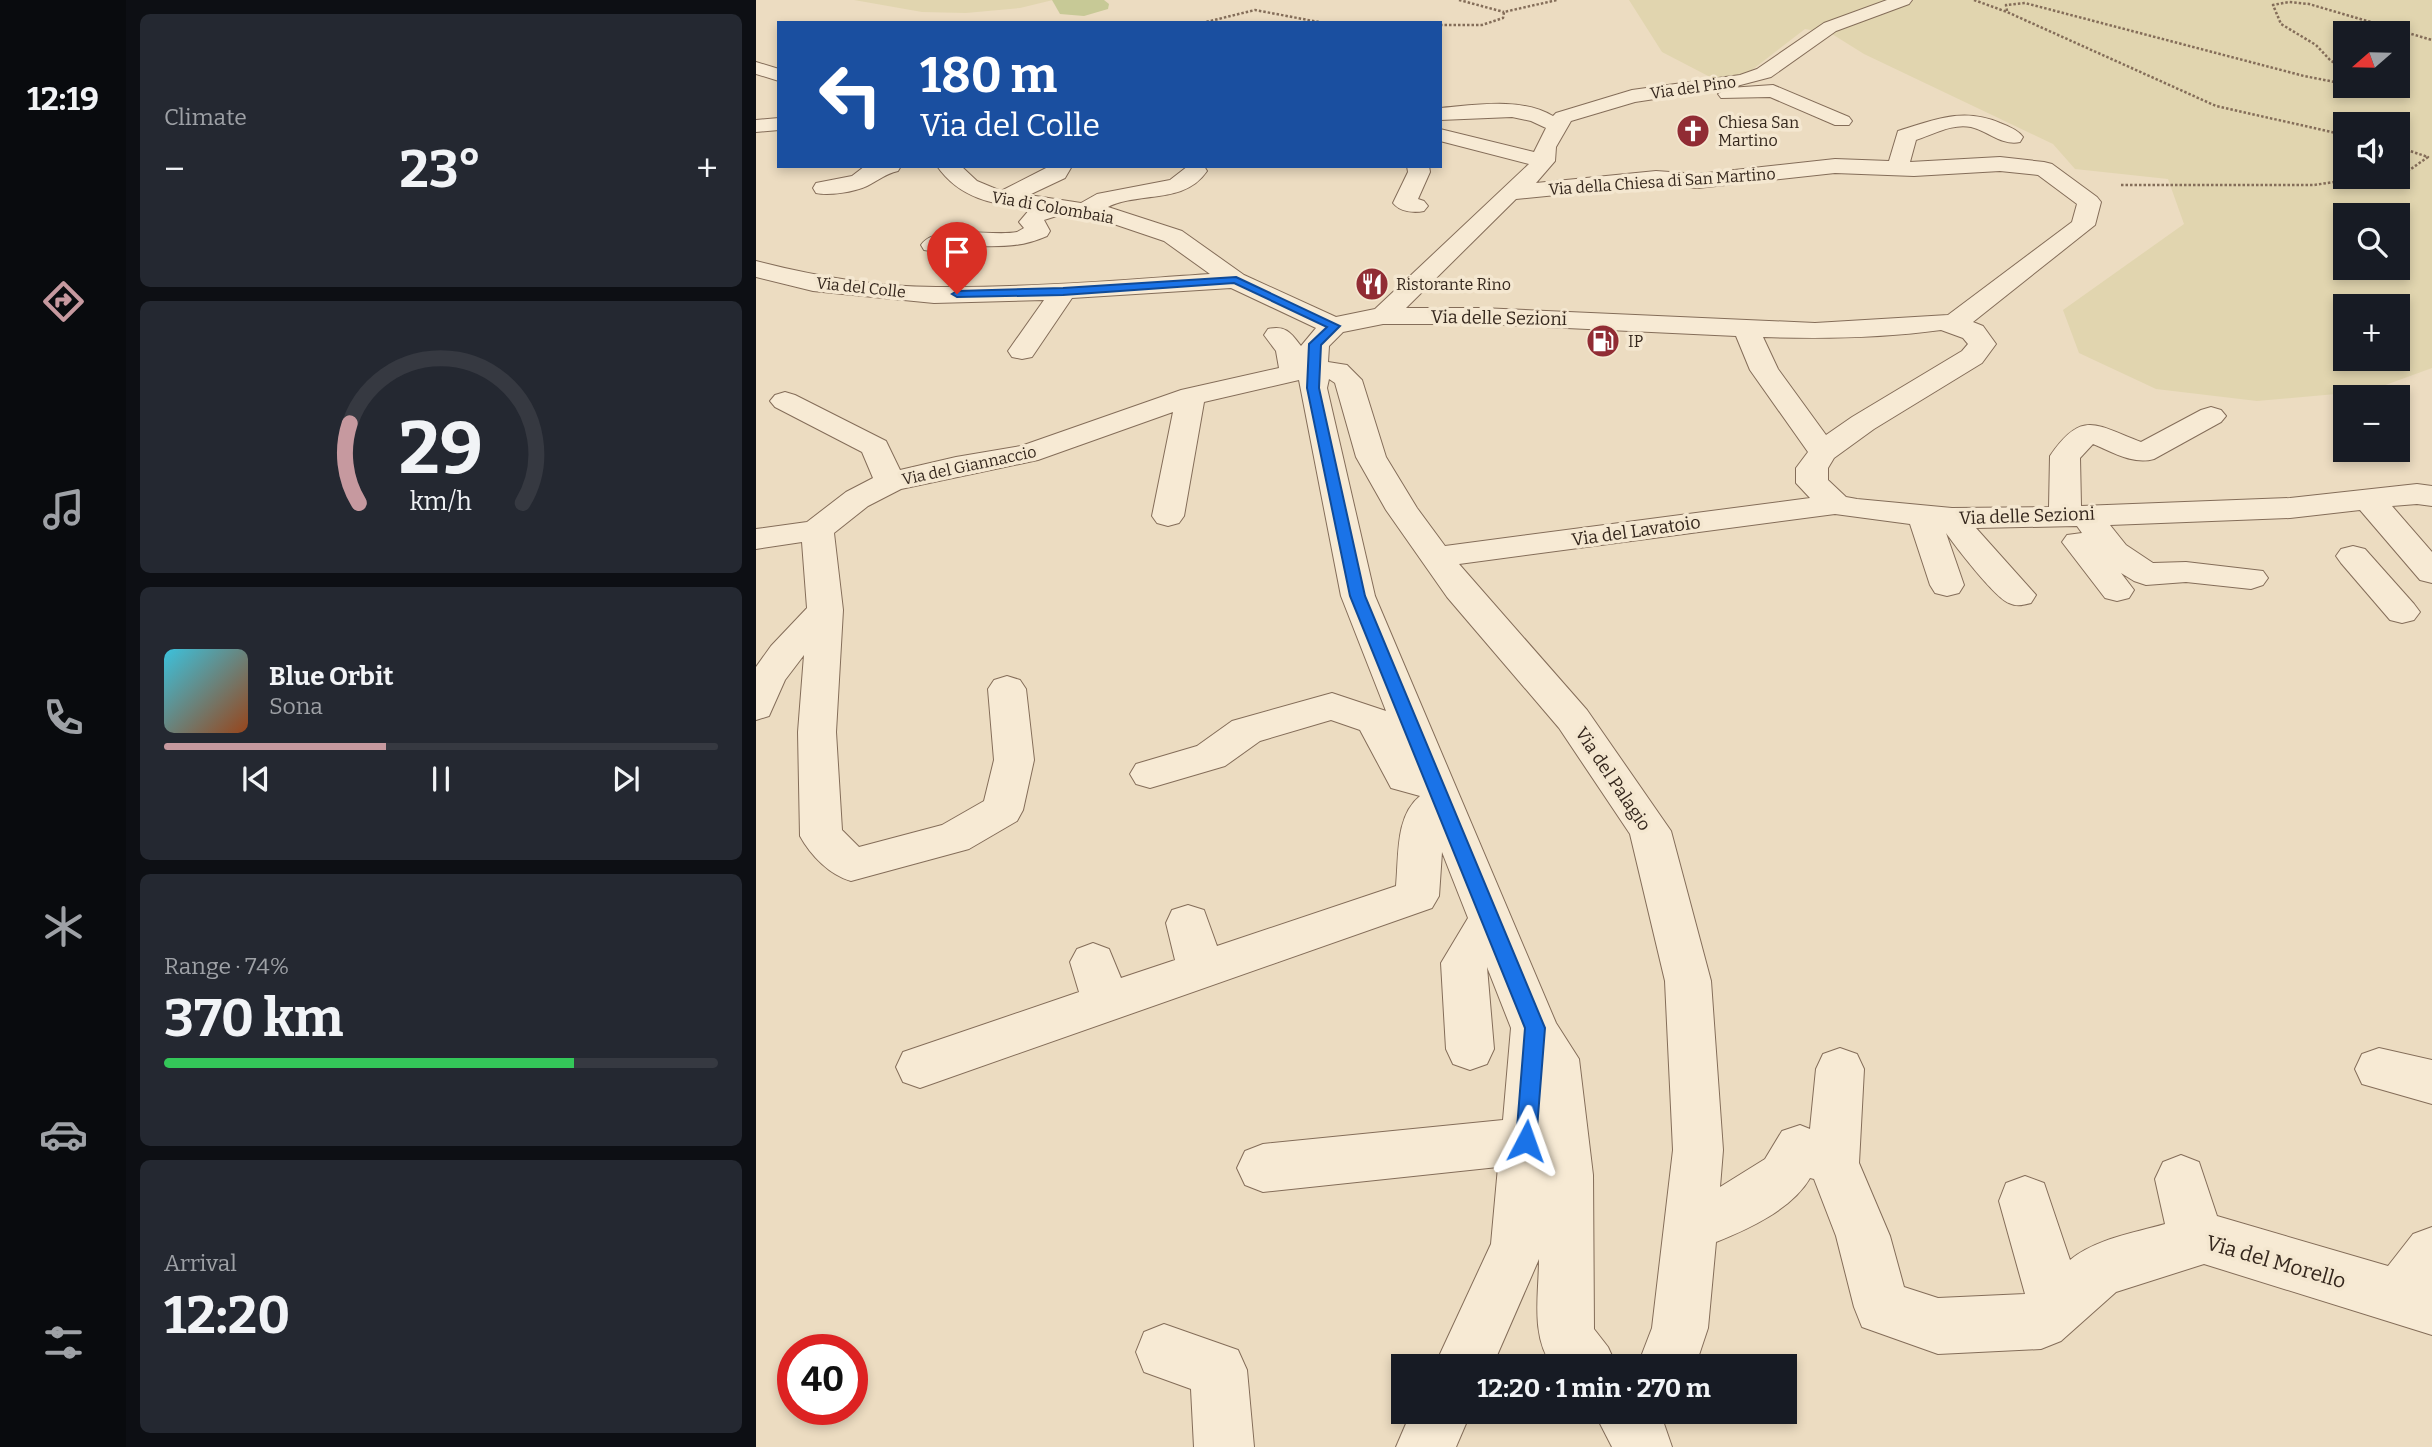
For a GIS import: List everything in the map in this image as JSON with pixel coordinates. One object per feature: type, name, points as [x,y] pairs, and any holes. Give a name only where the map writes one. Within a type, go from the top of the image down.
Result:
[{"type":"street","name":"Via del Pino","points":[[1507,186],[1531,176],[1544,161],[1545,147],[1563,117],[1632,96],[1743,80],[1764,73],[1830,27],[1903,0]]},
{"type":"street","points":[[756,68],[777,74]]},
{"type":"street","points":[[1687,87],[1723,94],[1773,91],[1842,121]]},
{"type":"street","points":[[1442,114],[1512,111],[1540,115],[1548,122]]},
{"type":"street","points":[[1896,169],[1904,153],[1906,136],[1951,122],[1964,120],[1990,126],[2012,136]]},
{"type":"street","points":[[756,126],[777,124]]},
{"type":"street","points":[[1442,136],[1544,161]]},
{"type":"street","name":"Via della Chiesa di San Martino","points":[[1507,186],[1656,178],[1698,181],[1835,166],[1896,169],[2000,164],[2044,169],[2089,202],[2083,225],[1954,323]]},
{"type":"street","points":[[824,188],[859,181],[881,168]]},
{"type":"street","name":"Via di Colombaia","points":[[950,168],[969,186],[989,196],[1074,208],[1173,236],[1236,280]]},
{"type":"street","points":[[1004,198],[1057,173],[1060,168]]},
{"type":"street","points":[[1416,206],[1405,203],[1418,168]]},
{"type":"street","points":[[993,227],[1105,199],[1177,186],[1196,171]]},
{"type":"street","points":[[1382,316],[1507,186]]},
{"type":"street","points":[[933,245],[948,239],[1007,242],[1026,238],[1038,231],[1031,222],[1034,215]]},
{"type":"street","points":[[1006,279],[1201,255]]},
{"type":"street","name":"Via del Colle","points":[[756,270],[883,297],[1063,292],[1236,280],[1334,326]]},
{"type":"street","points":[[1022,351],[1063,292]]},
{"type":"street","name":"Via delle Sezioni","points":[[1334,326],[1357,319],[1382,316],[1481,316],[1815,331],[1954,323]]},
{"type":"street","points":[[1835,504],[1812,483],[1812,468],[1823,452],[1863,422],[1972,357],[1982,344],[1973,332],[1954,323]]},
{"type":"street","points":[[1303,371],[1315,344],[1334,326]]},
{"type":"street","points":[[1745,326],[1764,370],[1823,452]]},
{"type":"street","points":[[1278,335],[1313,388],[1358,596],[1535,1028],[1555,1059],[1567,1175],[1566,1338],[1578,1354]]},
{"type":"street","name":"Via del Giannaccio","points":[[756,539],[817,530],[857,499],[890,482],[956,466],[1027,454],[1191,396],[1303,371]]},
{"type":"street","name":"Via del Palagio","points":[[1303,371],[1337,371],[1348,380],[1371,457],[1402,510],[1459,589],[1573,719],[1650,831],[1688,981],[1698,1150],[1680,1328],[1671,1354]]},
{"type":"street","points":[[1168,516],[1191,396]]},
{"type":"street","points":[[785,401],[875,447],[890,482]]},
{"type":"street","points":[[2067,516],[2065,456],[2088,432],[2143,453],[2211,416]]},
{"type":"street","points":[[1145,465],[1182,443]]},
{"type":"street","name":"Via delle Sezioni","points":[[1835,504],[1938,517],[2067,516],[2290,508],[2417,494],[2432,496]]},
{"type":"street","points":[[2368,499],[2432,573]]},
{"type":"street","name":"Via del Lavatoio","points":[[1438,557],[1835,504]]},
{"type":"street","points":[[2067,516],[2146,574],[2186,572],[2251,578]]},
{"type":"street","points":[[2067,516],[2054,524],[2079,542],[2117,590]]},
{"type":"street","points":[[1938,517],[1947,585]]},
{"type":"street","points":[[1938,517],[1970,543],[2020,595]]},
{"type":"street","points":[[817,530],[825,610],[817,733],[821,836],[851,865],[954,838],[1002,810],[1014,761],[1006,689]]},
{"type":"street","points":[[2353,556],[2407,611]]},
{"type":"street","points":[[756,707],[758,694],[789,649],[825,610]]},
{"type":"street","points":[[1150,774],[1211,756],[1245,731],[1332,706],[1375,721],[1405,778],[1438,791]]},
{"type":"street","points":[[920,1067],[1099,983],[1201,971],[1417,897],[1424,815],[1438,791]]},
{"type":"street","points":[[1469,1049],[1464,963],[1491,919]]},
{"type":"street","points":[[1188,923],[1201,971]]},
{"type":"street","points":[[1469,1354],[1518,1245],[1535,1028]]},
{"type":"street","points":[[1690,1226],[1727,1212],[1783,1176],[1800,1148],[1833,1163],[1840,1069]]},
{"type":"street","points":[[2379,1069],[2432,1082]]},
{"type":"street","points":[[1263,1168],[1526,1141]]},
{"type":"street","name":"Via del Morello","points":[[1833,1163],[1863,1236],[1882,1307],[1938,1326],[2041,1321],[2100,1270],[2204,1238],[2415,1302]]},
{"type":"street","points":[[2181,1179],[2196,1240]]},
{"type":"street","points":[[2025,1201],[2057,1307]]},
{"type":"street","points":[[2415,1302],[2432,1253]]},
{"type":"street","points":[[1164,1352],[1218,1370],[1224,1447]]},
{"type":"street","points":[[1426,1447],[1437,1424]]},
{"type":"path","points":[[1459,0],[1504,12],[1557,0]]},
{"type":"path","points":[[1975,0],[2216,106],[2333,132]]},
{"type":"path","points":[[2291,0],[2432,40]]},
{"type":"path","points":[[2309,4],[2289,2],[2273,5],[2281,24],[2316,45],[2333,62]]},
{"type":"path","points":[[2007,12],[2006,5],[2025,3],[2333,82]]},
{"type":"path","points":[[1210,21],[1255,10],[1313,21]]},
{"type":"path","points":[[1442,25],[1482,25],[1503,18],[1504,12]]},
{"type":"path","points":[[2410,151],[2428,157],[2410,169]]},
{"type":"path","points":[[2044,169],[2135,187],[2314,185],[2333,182]]},
{"type":"shaded area","points":[[854,0],[1053,0],[1020,8],[966,13],[922,12]]},
{"type":"shaded area","points":[[1629,0],[2432,0],[2432,368],[2385,385],[2333,385],[2333,394],[2257,401],[2156,389],[2079,353],[2063,310],[2184,224],[2168,179],[2075,169],[2053,144],[1864,54],[1832,34],[1805,29],[1748,73],[1714,79],[1662,52]]},
{"type":"green space","points":[[1052,0],[1104,0],[1109,4],[1108,9],[1084,16],[1060,14]]},
{"type":"place","name":"Chiesa San Martino","points":[[1693,131]]},
{"type":"place","name":"Ristorante Rino","points":[[1372,284]]},
{"type":"place","name":"IP","points":[[1603,341]]},
{"type":"route","points":[[957,294],[1063,292],[1236,280],[1334,326],[1315,344],[1313,388],[1358,596],[1535,1028],[1526,1141]]}]
